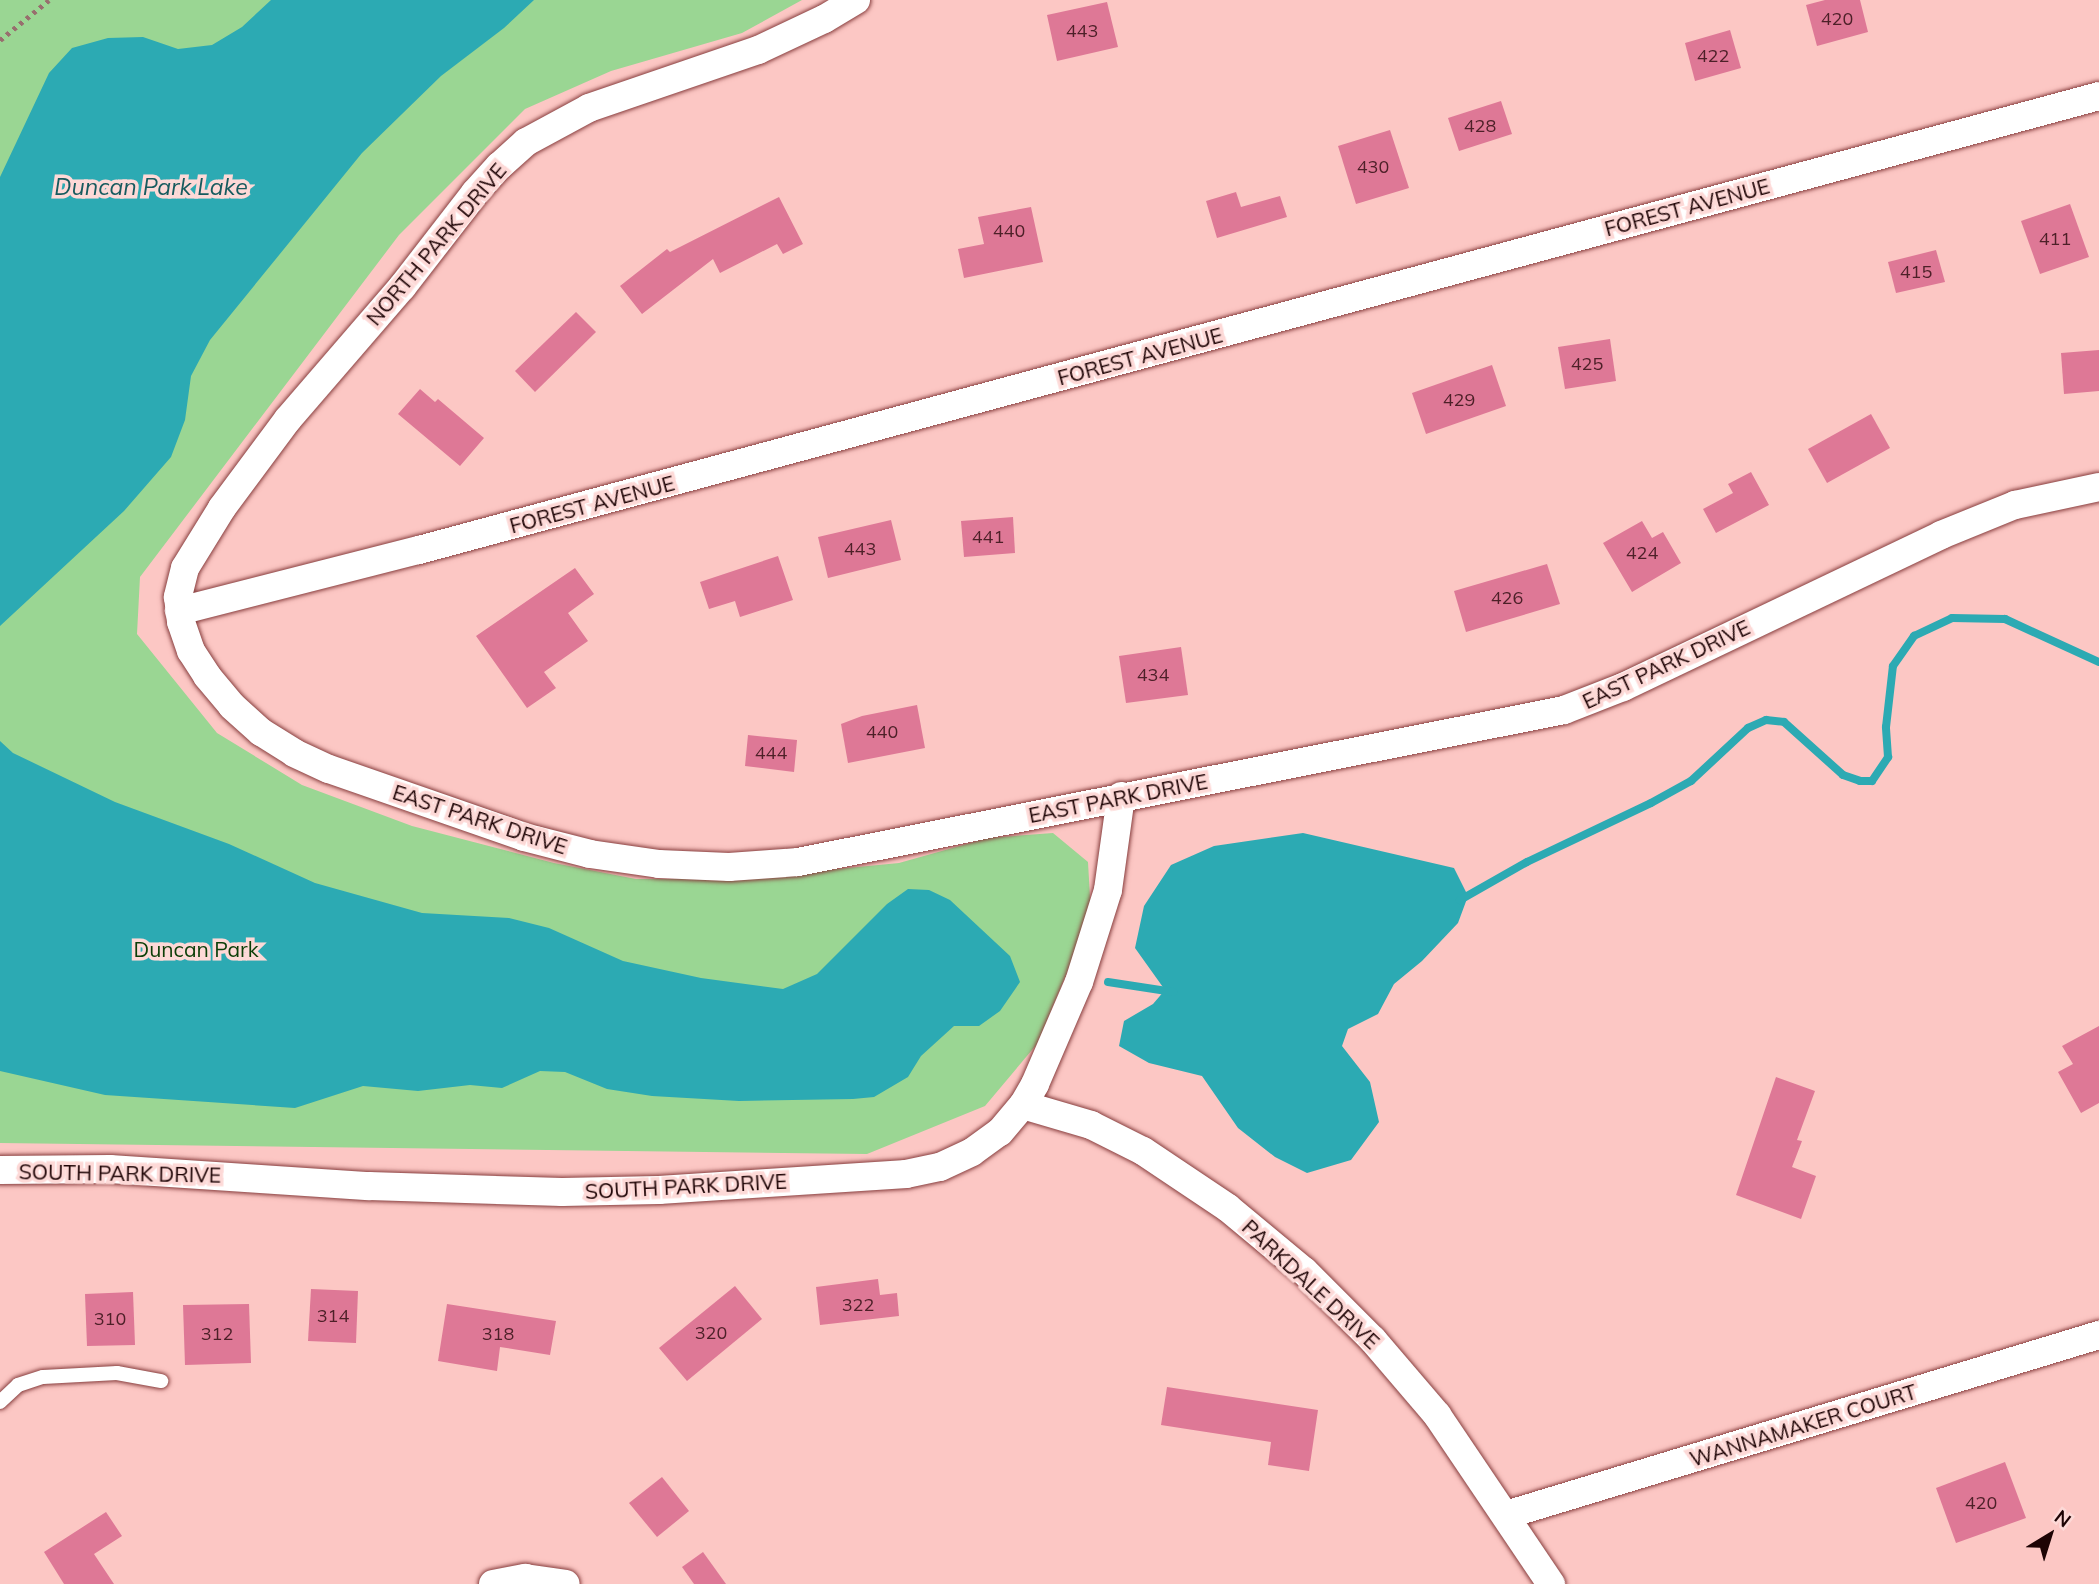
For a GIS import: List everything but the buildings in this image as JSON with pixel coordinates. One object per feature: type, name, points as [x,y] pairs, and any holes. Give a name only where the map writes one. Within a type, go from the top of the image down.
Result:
[{"type":"street","name":"NORTH PARK DRIVE","points":[[179,611],[185,568],[254,463],[499,166],[526,142],[589,108],[758,50],[824,19],[856,0]]},
{"type":"street","name":"FOREST AVENUE","points":[[179,611],[419,550],[2099,96]]},
{"type":"street","name":"EAST PARK DRIVE","points":[[179,611],[191,650],[206,676],[232,706],[261,732],[294,753],[329,769],[524,837],[590,854],[659,864],[729,867],[798,862],[866,851],[1121,796],[1534,719],[1623,687],[1941,535],[2015,505],[2099,487]]},
{"type":"street","name":"SOUTH PARK DRIVE","points":[[0,1170],[110,1170],[465,1191],[659,1190],[906,1174],[940,1167],[972,1153],[1000,1132],[1023,1105],[1079,982],[1108,890],[1121,796]]},
{"type":"street","name":"PARKDALE DRIVE","points":[[1023,1105],[1091,1125],[1143,1151],[1201,1187],[1294,1263],[1373,1340],[1413,1387],[1506,1515],[1550,1584]]},
{"type":"street","name":"WANNAMAKER COURT","points":[[1506,1515],[2099,1335]]},
{"type":"street","points":[[494,1584],[525,1578],[566,1584]]},
{"type":"lane","points":[[0,1402],[18,1385],[43,1377],[117,1373],[161,1381]]},
{"type":"path","points":[[0,40],[49,0]]},
{"type":"green space","name":"Duncan Park","points":[[0,0],[802,0],[742,33],[611,71],[525,109],[399,235],[140,577],[137,634],[217,733],[302,785],[412,826],[554,863],[636,879],[734,879],[899,863],[988,838],[1053,833],[1088,862],[1091,915],[1037,1044],[985,1106],[867,1154],[0,1143]]},
{"type":"water","name":"Duncan Park Lake","points":[[271,0],[534,0],[504,28],[441,76],[362,153],[210,340],[191,376],[185,420],[171,457],[124,511],[0,626],[0,177],[49,73],[72,48],[108,38],[143,37],[178,49],[212,45],[242,27]]},
{"type":"water","points":[[0,741],[13,753],[115,802],[229,844],[315,883],[422,913],[509,918],[549,928],[623,961],[701,978],[783,989],[817,974],[887,904],[908,889],[929,890],[950,900],[1010,956],[1020,982],[1000,1011],[979,1026],[954,1026],[921,1056],[908,1077],[874,1097],[853,1099],[739,1101],[652,1096],[607,1089],[565,1072],[540,1071],[502,1088],[470,1085],[418,1091],[363,1086],[295,1108],[105,1095],[0,1071]]},
{"type":"water","points":[[1303,833],[1454,868],[1468,896],[1458,923],[1422,961],[1394,984],[1378,1014],[1348,1029],[1342,1046],[1370,1082],[1379,1122],[1351,1160],[1307,1173],[1275,1157],[1238,1128],[1202,1076],[1149,1063],[1119,1046],[1124,1021],[1153,1004],[1165,990],[1135,948],[1144,906],[1171,865],[1214,846]]},
{"type":"waterway","points":[[1460,900],[1527,862],[1691,781],[1748,728],[1766,720],[1784,722],[1843,775],[1860,781],[1872,781],[1888,757],[1886,727],[1893,666],[1914,636],[1952,618],[2005,619],[2099,662]]},
{"type":"waterway","points":[[1108,982],[1173,992]]}]
